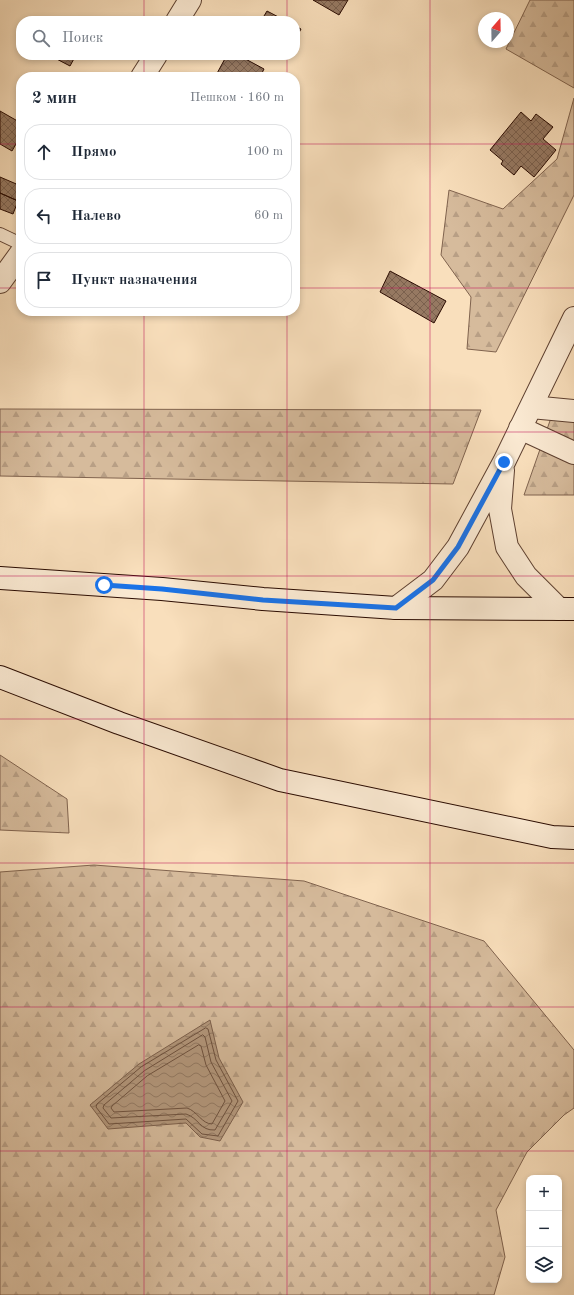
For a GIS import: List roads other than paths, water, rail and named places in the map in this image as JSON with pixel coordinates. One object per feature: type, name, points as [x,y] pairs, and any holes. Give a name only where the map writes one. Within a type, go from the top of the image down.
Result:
[{"type":"main road","points":[[180,16],[190,0]]},
{"type":"main road","points":[[145,72],[153,60]]},
{"type":"main road","points":[[0,282],[16,259]]},
{"type":"main road","points":[[396,608],[433,580],[458,547],[504,462],[574,318]]},
{"type":"main road","points":[[531,407],[574,411]]},
{"type":"main road","points":[[520,428],[574,453]]},
{"type":"main road","points":[[504,462],[500,509],[507,547],[526,576],[567,609]]},
{"type":"main road","points":[[0,578],[162,589],[263,600],[396,608],[567,609]]},
{"type":"main road","points":[[0,677],[119,723],[280,780],[552,837],[574,838]]},
{"type":"lane","points":[[0,234],[16,242]]},
{"type":"water","points":[[210,1020],[219,1058],[243,1102],[220,1141],[200,1137],[186,1123],[108,1129],[90,1105],[139,1064]]}]
